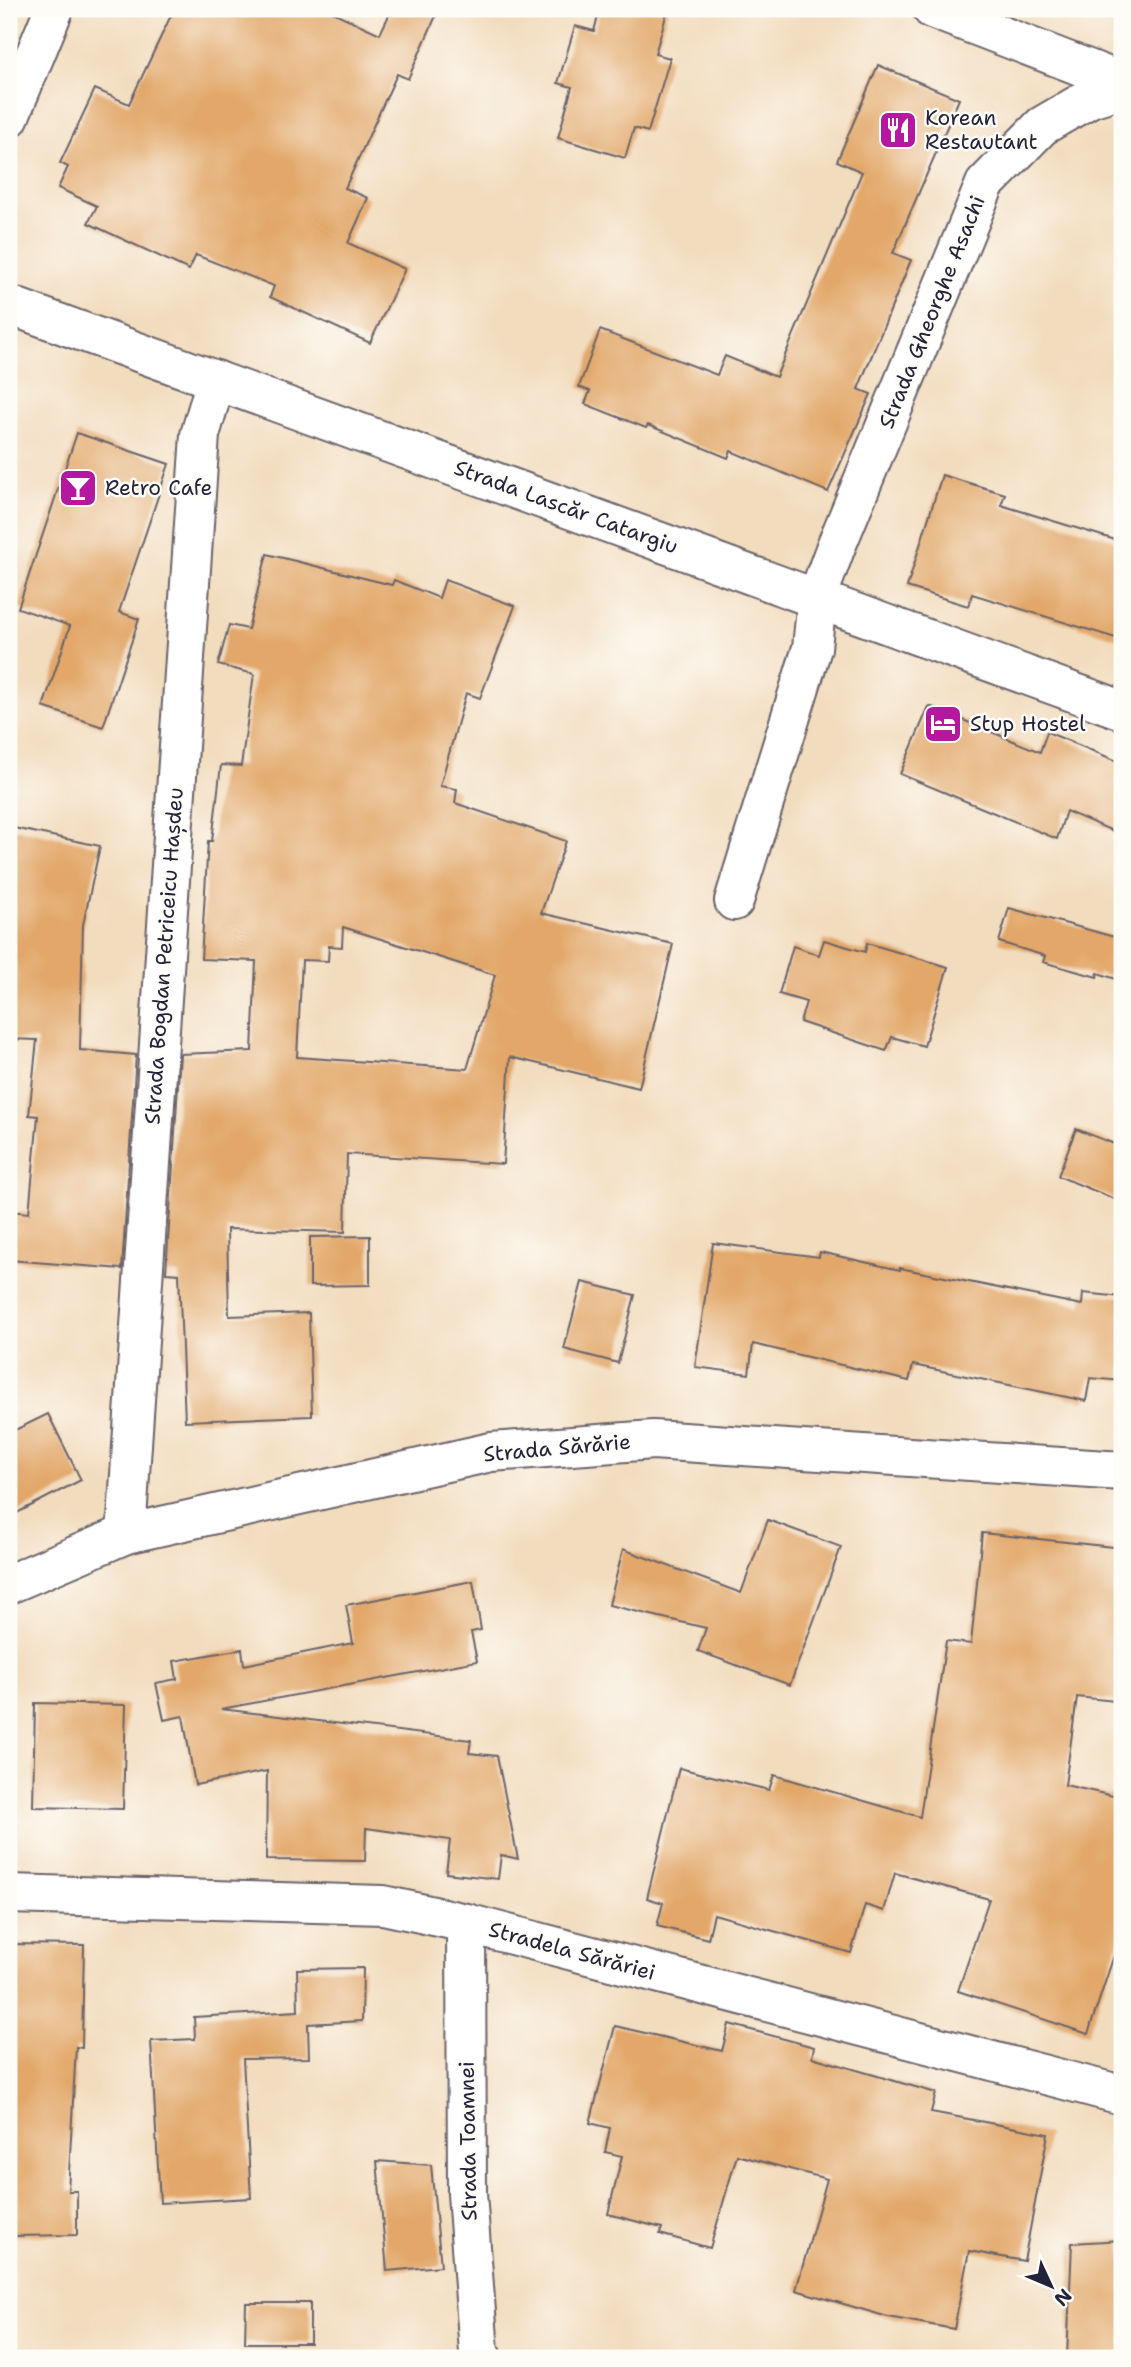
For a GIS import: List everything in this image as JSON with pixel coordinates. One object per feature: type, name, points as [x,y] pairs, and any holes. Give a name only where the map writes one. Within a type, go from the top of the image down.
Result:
[{"type":"street","points":[[9,118],[54,9]]},
{"type":"street","points":[[932,9],[1122,82]]},
{"type":"street","name":"Strada Gheorghe Asachi","points":[[734,901],[812,648],[817,598],[985,184],[1042,126],[1090,98],[1122,88]]},
{"type":"street","name":"Strada Lascăr Catargiu","points":[[9,305],[1122,710]]},
{"type":"street","name":"Strada Bogdan Petriceicu Hașdeu","points":[[126,1534],[200,435],[216,380]]},
{"type":"street","name":"Strada Sărărie","points":[[9,1584],[126,1534],[491,1452],[653,1440],[1122,1471]]},
{"type":"street","name":"Stradela Sărăriei","points":[[9,1894],[383,1905],[466,1923],[1122,2095]]},
{"type":"street","name":"Strada Toamnei","points":[[466,1923],[467,2194],[479,2352],[482,2358]]},
{"type":"building","points":[[174,9],[326,9],[380,34],[392,9],[439,9],[408,79],[397,74],[345,188],[368,198],[348,243],[405,269],[370,343],[270,297],[274,286],[196,255],[189,270],[88,223],[97,206],[58,188],[68,167],[60,163],[95,89],[129,104]]},
{"type":"building","points":[[600,9],[668,9],[655,54],[670,58],[648,132],[634,128],[625,158],[558,138],[572,87],[558,83],[575,26],[594,31]]},
{"type":"building","points":[[878,65],[959,99],[893,253],[911,260],[858,389],[871,394],[828,492],[731,451],[728,458],[648,425],[646,428],[585,404],[590,391],[579,387],[600,330],[717,375],[725,356],[776,377],[862,172],[837,161]]},
{"type":"building","points":[[77,433],[169,464],[119,612],[139,619],[103,727],[43,707],[70,626],[18,608]]},
{"type":"building","points":[[942,475],[1005,494],[1001,505],[1122,542],[1122,640],[972,594],[968,606],[907,587]]},
{"type":"building","points":[[267,554],[392,585],[394,580],[439,598],[445,580],[515,606],[480,698],[466,693],[440,786],[457,789],[455,803],[566,841],[541,913],[673,944],[639,1088],[510,1057],[503,1164],[347,1154],[345,1232],[227,1229],[229,1316],[309,1313],[312,1416],[185,1421],[179,1274],[166,1273],[180,1054],[252,1051],[256,961],[201,959],[208,841],[212,841],[221,765],[241,766],[254,674],[218,665],[229,625],[248,629]],"holes":[[[343,927],[495,975],[467,1069],[297,1057],[302,960],[328,961],[329,946],[342,947]]]},
{"type":"building","points":[[929,706],[1040,752],[1047,732],[1122,763],[1122,835],[1066,811],[1057,839],[900,774]]},
{"type":"building","points":[[9,827],[100,846],[83,925],[80,1050],[136,1055],[122,1269],[9,1260],[9,1211],[29,1213],[38,1116],[29,1115],[37,1040],[9,1039]]},
{"type":"building","points":[[1009,908],[1122,939],[1122,981],[1098,973],[1097,977],[1043,962],[1045,956],[999,942]]},
{"type":"building","points":[[824,940],[865,952],[867,943],[948,967],[924,1046],[892,1037],[886,1051],[800,1022],[806,1002],[779,994],[793,946],[819,955]]},
{"type":"building","points":[[1076,1129],[1122,1147],[1122,1202],[1058,1176]]},
{"type":"building","points":[[370,1236],[370,1285],[310,1286],[310,1237]]},
{"type":"building","points":[[713,1243],[819,1257],[820,1252],[1082,1305],[1083,1293],[1122,1297],[1122,1381],[1090,1378],[1086,1401],[913,1365],[909,1381],[753,1344],[749,1374],[695,1367]]},
{"type":"building","points":[[582,1282],[635,1295],[618,1363],[564,1349]]},
{"type":"building","points":[[48,1414],[81,1480],[9,1517],[9,1433]]},
{"type":"building","points":[[768,1520],[841,1547],[790,1685],[698,1651],[706,1628],[609,1605],[623,1549],[741,1593]]},
{"type":"building","points":[[982,1533],[1122,1548],[1122,1691],[1116,1690],[1115,1701],[1077,1697],[1065,1785],[1122,1798],[1122,1931],[1088,2034],[958,1991],[989,1899],[895,1873],[884,1911],[865,1905],[851,1953],[714,1914],[708,1939],[657,1926],[663,1903],[647,1898],[679,1768],[769,1790],[774,1775],[920,1817],[946,1641],[971,1644]]},
{"type":"building","points":[[473,1581],[481,1630],[471,1632],[477,1661],[221,1709],[471,1740],[469,1753],[497,1756],[518,1859],[501,1855],[498,1879],[446,1873],[450,1840],[366,1828],[365,1861],[266,1860],[267,1771],[195,1785],[183,1716],[164,1720],[156,1683],[177,1679],[174,1661],[242,1649],[244,1665],[353,1643],[346,1605]]},
{"type":"building","points":[[35,1703],[126,1705],[123,1809],[33,1807]]},
{"type":"building","points":[[9,1944],[84,1945],[82,2048],[76,2047],[68,2191],[77,2191],[77,2235],[9,2236]]},
{"type":"building","points":[[363,1968],[362,2021],[308,2024],[309,2058],[243,2059],[251,2198],[160,2203],[151,2041],[195,2039],[194,2017],[298,2011],[297,1969]]},
{"type":"building","points":[[729,2024],[814,2047],[812,2057],[936,2093],[931,2112],[1048,2134],[1024,2261],[969,2251],[954,2329],[888,2317],[796,2290],[827,2179],[737,2155],[710,2248],[660,2234],[662,2228],[608,2214],[622,2156],[605,2152],[610,2128],[590,2123],[615,2026],[722,2051]]},
{"type":"building","points":[[377,2161],[431,2165],[441,2266],[387,2271]]},
{"type":"building","points":[[1122,2240],[1122,2358],[1067,2358],[1072,2243]]},
{"type":"building","points":[[246,2303],[310,2303],[310,2343],[245,2343]]},
{"type":"place","name":"Korean Restautant","points":[[898,130]]},
{"type":"place","name":"Retro Cafe","points":[[78,488]]},
{"type":"place","name":"Stup Hostel","points":[[943,724]]}]
